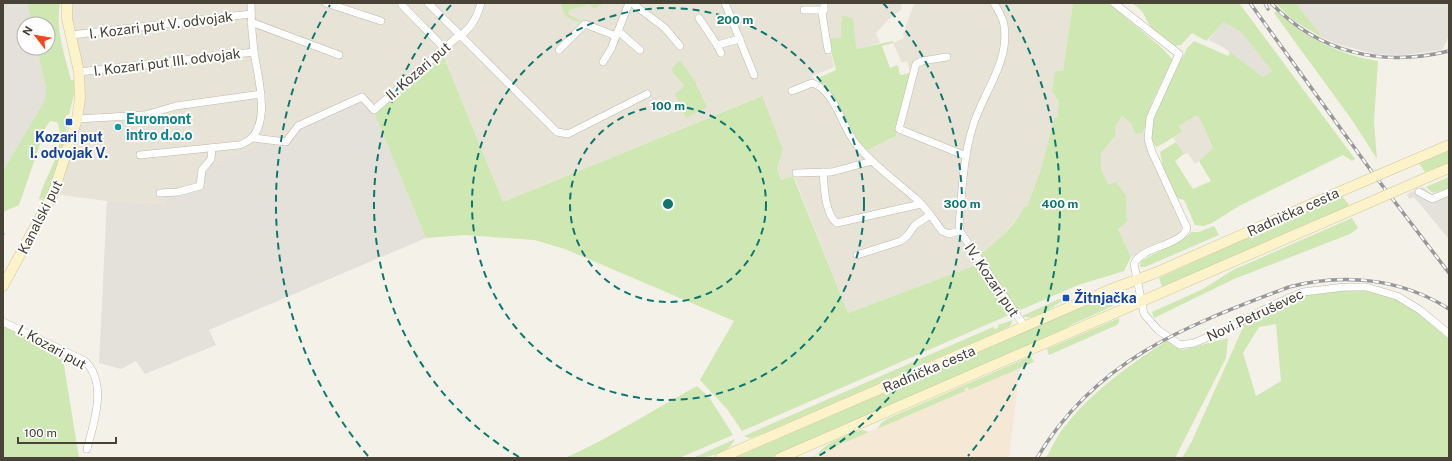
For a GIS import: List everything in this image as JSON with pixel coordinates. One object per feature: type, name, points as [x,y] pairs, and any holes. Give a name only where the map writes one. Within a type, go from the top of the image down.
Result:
[{"type":"main road","name":"Kanalski put","points":[[3,286],[53,194],[77,119],[80,98],[79,72],[67,19],[67,3]]},
{"type":"main road","name":"Radnička cesta","points":[[720,458],[1449,145]]},
{"type":"main road","name":"Radnička cesta","points":[[780,458],[1449,168]]},
{"type":"street","points":[[140,155],[240,145],[248,143],[253,138],[260,119],[261,94],[254,52],[251,3]]},
{"type":"street","points":[[326,3],[381,21]]},
{"type":"street","name":"II. Kozari put","points":[[253,138],[286,142],[298,126],[362,97],[374,110],[444,48],[460,36],[428,3]]},
{"type":"street","points":[[481,3],[475,20],[460,36],[552,127],[562,134],[568,134],[647,94]]},
{"type":"street","points":[[603,62],[629,3]]},
{"type":"street","points":[[632,3],[665,28],[680,46]]},
{"type":"street","points":[[724,3],[754,75]]},
{"type":"street","name":"IV. Kozari put","points":[[994,3],[1004,26],[1004,40],[1000,61],[993,83],[978,110],[973,125],[966,156],[959,225],[960,232],[1025,327]]},
{"type":"street","points":[[1114,3],[1179,54],[1150,118],[1148,140],[1186,228],[1182,236],[1136,260],[1134,264],[1141,301]]},
{"type":"street","points":[[402,5],[444,48]]},
{"type":"street","points":[[804,10],[824,7],[822,13],[828,50]]},
{"type":"street","name":"I. Kozari put V. odvojak","points":[[71,35],[251,14]]},
{"type":"street","points":[[699,18],[720,52]]},
{"type":"street","points":[[252,22],[339,55]]},
{"type":"street","points":[[559,50],[585,24],[617,33],[640,50]]},
{"type":"street","points":[[717,45],[740,39]]},
{"type":"street","name":"I. Kozari put III. odvojak","points":[[79,72],[254,52]]},
{"type":"street","points":[[947,56],[922,61],[916,64],[900,129],[966,156]]},
{"type":"street","name":"IV. Kozari put","points":[[792,91],[812,83],[822,89],[837,108],[855,143],[872,161],[920,204],[945,233],[960,232]]},
{"type":"street","points":[[77,119],[145,115],[176,106],[261,94]]},
{"type":"street","points":[[160,193],[178,192],[200,186],[202,170],[211,159],[212,148]]},
{"type":"street","points":[[796,173],[832,172],[872,161]]},
{"type":"street","points":[[823,172],[826,199],[834,221],[837,223],[920,204]]},
{"type":"street","points":[[1420,192],[1432,199],[1449,192]]},
{"type":"street","points":[[857,255],[900,241],[907,236],[915,225],[930,215]]},
{"type":"street","name":"Novi Petruševec","points":[[1141,301],[1144,314],[1158,330],[1180,345],[1194,343],[1222,331],[1273,305],[1303,292],[1345,287],[1366,287],[1397,296],[1420,310],[1449,334]]},
{"type":"street","name":"I. Kozari put","points":[[3,322],[85,361],[91,367],[98,385],[95,421],[87,449]]},
{"type":"shaded area","points":[[3,3],[27,3],[30,16],[16,16],[16,56],[39,56],[46,89],[45,100],[3,171]]},
{"type":"shaded area","points":[[69,3],[902,3],[901,10],[889,19],[876,33],[880,43],[856,49],[828,40],[834,67],[812,76],[821,91],[865,151],[896,136],[903,125],[917,75],[910,73],[907,61],[902,63],[893,43],[904,38],[903,34],[914,4],[910,3],[1073,3],[1063,71],[1055,71],[1052,91],[1059,102],[1057,119],[1054,118],[1041,169],[1027,207],[1024,207],[1020,215],[997,242],[974,260],[976,265],[848,313],[794,176],[781,180],[777,169],[783,149],[761,96],[503,202],[443,55],[378,111],[298,128],[288,145],[263,143],[203,187],[164,195],[165,204],[107,201],[47,193],[73,114],[81,69],[72,31]]},
{"type":"shaded area","points":[[1296,3],[1449,3],[1449,36],[1442,50],[1403,55],[1375,54],[1337,44],[1323,38]]},
{"type":"shaded area","points":[[1224,22],[1241,32],[1272,71],[1263,77],[1223,47],[1208,40]]},
{"type":"shaded area","points":[[362,101],[374,113],[426,238],[209,330],[216,345],[145,374],[136,361],[121,369],[99,363],[107,201],[165,204],[164,195],[203,187],[205,168],[263,143],[287,145],[298,128]]},
{"type":"shaded area","points":[[1197,115],[1204,127],[1213,150],[1195,164],[1188,153],[1184,154],[1173,138],[1182,132],[1179,126]]},
{"type":"shaded area","points":[[1122,116],[1131,123],[1135,133],[1145,134],[1182,227],[1179,234],[1131,257],[1118,229],[1127,222],[1126,196],[1108,186],[1101,169],[1101,153],[1116,135],[1115,127]]},
{"type":"shaded area","points":[[1423,187],[1432,194],[1449,189],[1449,239],[1414,197],[1409,199],[1407,194]]},
{"type":"shaded area","points":[[1021,361],[1009,458],[808,458],[874,429]]},
{"type":"green space","points":[[27,3],[60,3],[60,32],[71,80],[74,80],[74,94],[69,115],[66,115],[65,120],[68,120],[65,141],[48,196],[42,200],[39,199],[58,151],[60,141],[60,132],[57,122],[50,121],[46,127],[19,205],[3,212],[3,171],[45,100],[46,89],[39,56],[56,56],[56,16],[30,16]]},
{"type":"green space","points":[[604,3],[594,9],[589,4],[569,10],[568,14],[583,22],[574,21],[568,18],[563,12],[561,4]]},
{"type":"green space","points":[[1073,3],[1108,3],[1161,47],[1173,60],[1152,102],[1143,134],[1135,133],[1131,123],[1122,116],[1115,127],[1116,135],[1101,153],[1101,169],[1108,185],[1116,182],[1126,196],[1127,222],[1118,229],[1131,257],[1124,271],[1078,285],[1018,311],[994,275],[979,256],[1004,234],[1024,207],[1027,207],[1041,169],[1054,118],[1057,118],[1059,102],[1052,91],[1055,71],[1063,71]]},
{"type":"green space","points":[[1131,3],[1239,3],[1355,159],[1352,161],[1343,155],[1239,206],[1212,223],[1204,226],[1195,225],[1184,200],[1177,198],[1163,167],[1160,152],[1176,142],[1184,154],[1175,161],[1193,189],[1211,181],[1199,161],[1213,149],[1204,127],[1197,115],[1179,126],[1182,132],[1157,147],[1152,139],[1152,128],[1156,114],[1187,48],[1194,41],[1228,56],[1230,52],[1263,77],[1272,71],[1241,32],[1224,22],[1206,41],[1192,33],[1181,45],[1173,46],[1157,35],[1143,13]]},
{"type":"green space","points":[[1275,3],[1296,3],[1323,38],[1293,20]]},
{"type":"green space","points":[[1276,11],[1299,29],[1323,44],[1350,54],[1378,61],[1374,122],[1377,159],[1352,120],[1274,13]]},
{"type":"green space","points":[[842,15],[853,19],[856,49],[893,41],[893,43],[882,46],[890,68],[898,65],[900,75],[910,73],[910,83],[896,136],[865,151],[818,78],[836,70],[828,39],[841,38]]},
{"type":"green space","points":[[443,55],[503,202],[762,96],[783,149],[777,169],[781,180],[793,176],[848,313],[976,265],[1009,315],[742,431],[727,409],[700,380],[734,321],[565,249],[534,240],[465,235],[426,238],[374,113]]},
{"type":"green space","points":[[680,60],[694,80],[707,107],[686,118],[675,94],[685,86],[671,70]]},
{"type":"green space","points":[[1449,148],[1449,163],[1425,172],[1419,163]]},
{"type":"green space","points":[[1449,177],[1449,188],[1433,193],[1426,187]]},
{"type":"green space","points":[[1337,196],[1339,198],[1342,196],[1349,205],[1346,208],[1163,289],[1159,278]]},
{"type":"green space","points":[[1352,218],[1358,228],[1350,234],[1234,279],[1154,318],[1152,312],[1203,289],[1233,270]]},
{"type":"green space","points":[[1214,226],[1219,235],[1145,267],[1140,267],[1141,261],[1189,235],[1191,232],[1199,232]]},
{"type":"green space","points":[[1363,290],[1388,295],[1403,303],[1428,321],[1449,339],[1449,458],[1182,458],[1191,443],[1245,323],[1275,310],[1274,307],[1316,292]],"holes":[[[1276,324],[1281,381],[1256,396],[1243,353],[1259,327]]]},
{"type":"green space","points":[[1109,295],[1113,306],[1075,323],[1044,340],[770,458],[734,458]]},
{"type":"green space","points":[[1059,299],[1063,300],[1043,313],[1032,317],[1022,316]]},
{"type":"green space","points":[[1119,318],[1117,325],[1049,355],[1047,349]]},
{"type":"green space","points":[[1013,320],[1010,326],[1000,331],[754,437],[749,438],[744,436],[993,327],[995,329],[998,328],[998,325]]},
{"type":"green space","points":[[3,324],[62,353],[79,458],[3,458]]},
{"type":"green space","points":[[1228,338],[1226,358],[1175,458],[1046,458],[1062,430],[1087,401],[1112,379],[1154,349],[1168,340],[1182,350]]},
{"type":"green space","points":[[1031,356],[1034,362],[969,390],[968,387],[964,389],[965,391],[877,429],[882,422],[889,418]]},
{"type":"green space","points":[[697,386],[709,397],[733,435],[679,458],[565,458],[615,433]]},
{"type":"green space","points":[[862,430],[869,432],[818,454],[821,450],[837,439]]},
{"type":"green space","points":[[735,439],[723,452],[711,456],[693,458]]},
{"type":"railway","points":[[1250,3],[1372,172],[1449,273]]},
{"type":"railway","points":[[1265,3],[1268,9]]},
{"type":"railway","points":[[1271,3],[1290,20],[1310,34],[1331,45],[1354,52],[1377,56],[1400,57],[1424,56],[1449,51]]},
{"type":"railway","points":[[1037,458],[1061,424],[1087,395],[1116,371],[1146,350],[1214,316],[1289,287],[1330,280],[1371,281],[1392,285],[1411,291],[1431,299],[1449,309]]},
{"type":"place","name":"Kozari put I. odvojak V.","points":[[69,122]]},
{"type":"place","name":"Euromont intro d.o.o","points":[[118,127]]},
{"type":"place","name":"Žitnjačka","points":[[1066,298]]}]
